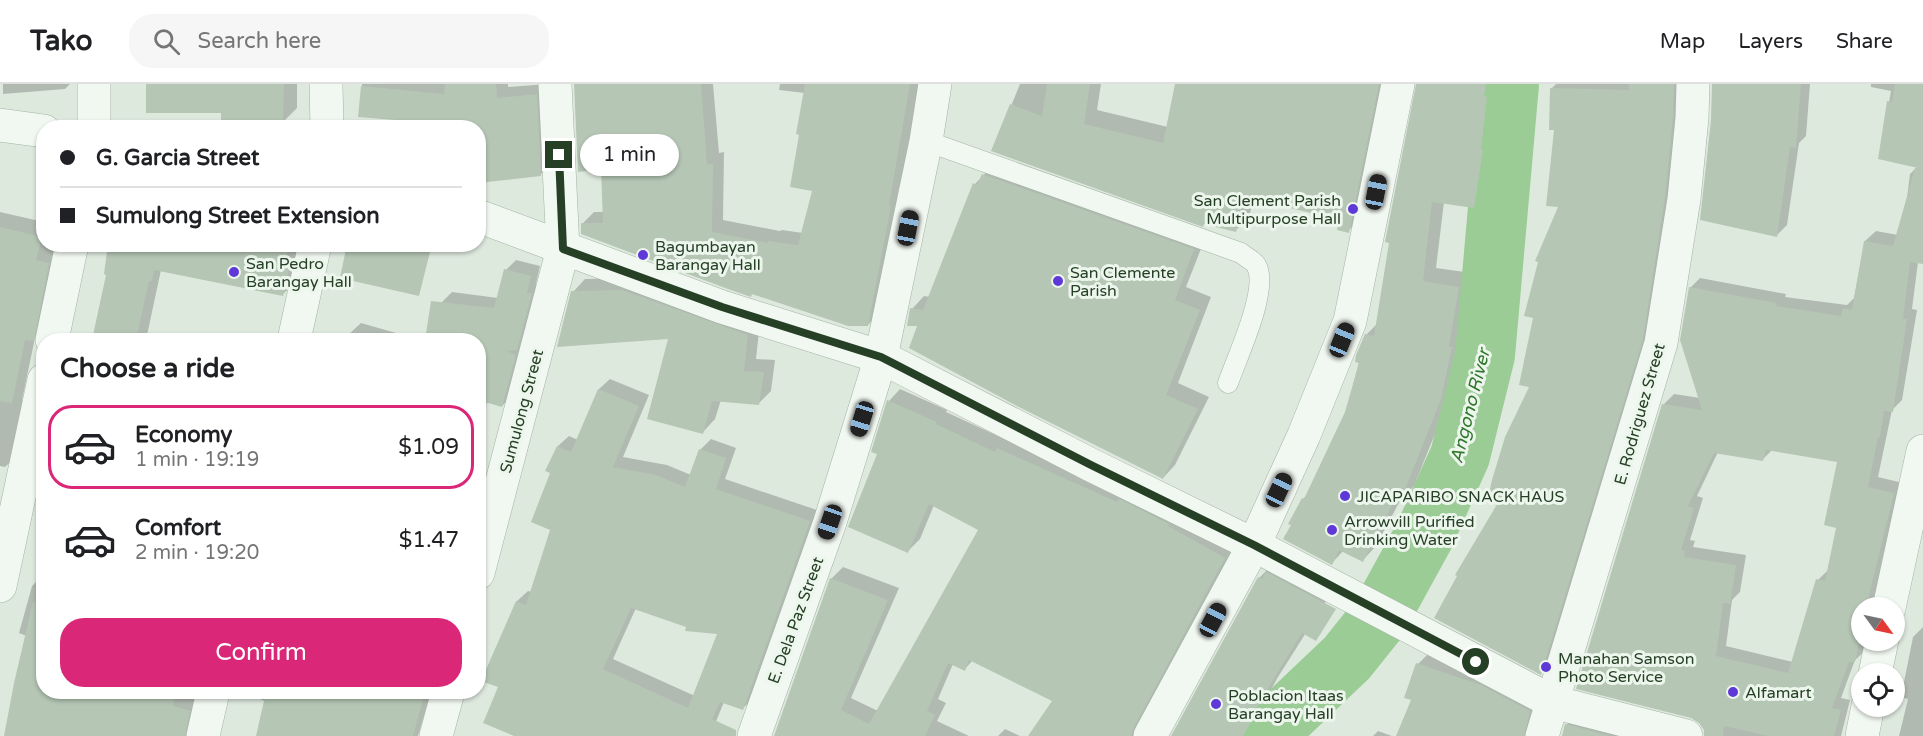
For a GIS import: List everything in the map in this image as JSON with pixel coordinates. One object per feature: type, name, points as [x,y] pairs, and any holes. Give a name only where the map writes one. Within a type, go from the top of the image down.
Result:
[{"type":"street","points":[[94,84],[94,120]]},
{"type":"street","points":[[326,84],[327,120]]},
{"type":"street","name":"Sumulong Street","points":[[486,543],[563,249],[555,84]]},
{"type":"street","name":"E. Dela Paz Street","points":[[754,736],[830,522],[881,357],[926,141],[935,84]]},
{"type":"street","points":[[1150,736],[1254,545],[1304,435],[1350,321],[1398,84]]},
{"type":"street","name":"E. Rodriguez Street","points":[[1542,736],[1661,343],[1684,198],[1693,84]]},
{"type":"street","points":[[0,125],[36,130]]},
{"type":"street","points":[[486,219],[722,307],[881,357],[1091,465],[1254,545],[1552,702],[1686,736]]},
{"type":"street","points":[[53,333],[70,252]]},
{"type":"street","points":[[296,333],[313,252]]},
{"type":"street","points":[[0,586],[36,417]]},
{"type":"street","points":[[1891,597],[1923,451]]},
{"type":"street","points":[[203,736],[211,699]]},
{"type":"street","points":[[436,736],[446,699]]},
{"type":"street","points":[[1862,736],[1866,717]]},
{"type":"lane","points":[[926,141],[1240,253],[1255,263],[1260,277],[1257,304],[1228,383]]},
{"type":"building","points":[[146,84],[284,84],[283,120],[221,120],[221,113],[146,113]]},
{"type":"building","points":[[445,84],[496,84],[497,98],[537,94],[541,176],[486,182],[486,120],[395,120],[358,117],[361,86],[444,94]]},
{"type":"building","points":[[574,84],[701,84],[707,164],[713,164],[712,232],[768,243],[768,241],[798,245],[812,191],[790,187],[805,84],[910,84],[889,205],[891,206],[868,326],[848,326],[752,294],[751,297],[581,234],[581,223],[603,223],[601,169],[578,172]]},
{"type":"building","points":[[1047,84],[1090,84],[1084,124],[1163,143],[1175,84],[1379,84],[1349,233],[1337,230],[1339,220],[1245,197],[1236,232],[1204,224],[1203,227],[991,151],[1010,104],[1042,116]]},
{"type":"building","points":[[1416,84],[1486,84],[1484,96],[1487,97],[1481,150],[1483,150],[1474,208],[1432,202],[1423,281],[1459,287],[1449,347],[1452,347],[1441,399],[1400,502],[1395,500],[1363,562],[1339,550],[1332,565],[1283,539],[1291,525],[1288,524],[1302,498],[1304,499],[1345,412],[1359,363],[1355,362],[1356,355],[1365,334],[1374,336],[1389,243],[1385,242]]},
{"type":"building","points":[[1629,84],[1674,84],[1665,197],[1643,339],[1541,675],[1434,618],[1457,576],[1455,575],[1499,501],[1488,498],[1492,480],[1505,437],[1529,387],[1519,385],[1533,318],[1524,316],[1538,262],[1535,261],[1558,207],[1546,206],[1554,130],[1549,130],[1550,88],[1629,90]]},
{"type":"building","points":[[1712,84],[1801,84],[1796,148],[1790,147],[1777,237],[1700,220],[1711,120]]},
{"type":"building","points":[[1895,84],[1923,84],[1923,264],[1910,262],[1903,319],[1907,319],[1893,412],[1884,411],[1868,487],[1894,493],[1869,597],[1851,597],[1851,651],[1857,651],[1855,662],[1849,662],[1832,708],[1841,710],[1834,736],[1768,736],[1724,726],[1723,736],[1704,736],[1704,730],[1699,723],[1691,718],[1576,689],[1662,404],[1702,410],[1680,340],[1689,287],[1777,303],[1776,306],[1841,316],[1843,308],[1852,310],[1864,241],[1893,246],[1915,168],[1918,168],[1878,159],[1887,101],[1892,102]],"holes":[[[1766,450],[1837,462],[1824,525],[1836,528],[1825,581],[1816,579],[1788,673],[1716,656],[1723,603],[1730,604],[1736,565],[1684,557],[1685,551],[1681,550],[1694,508],[1688,506],[1714,453],[1763,461]]]},
{"type":"building","points":[[982,174],[1194,249],[1175,300],[1200,310],[1166,395],[1198,409],[1163,479],[1017,406],[909,348],[917,326],[907,326],[910,308],[923,310],[973,183],[977,185]]},
{"type":"building","points":[[0,227],[36,236],[36,252],[38,252],[36,260],[49,263],[34,341],[25,340],[12,403],[0,401]]},
{"type":"building","points":[[107,252],[288,252],[285,267],[289,268],[283,296],[154,270],[152,281],[149,281],[138,333],[93,333],[106,275],[104,274]]},
{"type":"building","points":[[345,252],[430,252],[419,296],[340,278]]},
{"type":"building","points":[[504,269],[531,276],[527,293],[532,293],[517,350],[506,351],[516,355],[502,407],[486,402],[486,333],[426,333],[431,301],[494,308]]},
{"type":"building","points":[[622,290],[748,335],[744,371],[764,372],[759,405],[712,401],[703,434],[647,419],[668,339],[557,347],[571,291]]},
{"type":"building","points":[[598,389],[639,406],[613,467],[656,475],[685,487],[699,449],[726,458],[716,489],[810,521],[743,710],[720,702],[712,719],[736,730],[736,736],[514,736],[483,723],[498,687],[486,683],[486,670],[516,601],[526,605],[550,530],[531,522],[550,473],[545,471],[557,446],[571,452]],"holes":[[[631,608],[686,627],[685,631],[717,634],[688,708],[603,669]]]},
{"type":"building","points":[[887,400],[937,422],[936,424],[995,452],[997,448],[1117,502],[1119,499],[1169,524],[1168,526],[1225,558],[1131,736],[1028,736],[1052,701],[969,660],[965,671],[948,663],[927,711],[935,715],[925,736],[774,736],[830,578],[888,600],[841,710],[869,724],[978,530],[929,504],[908,553],[848,527],[877,454],[871,452]]},
{"type":"building","points":[[1266,572],[1336,609],[1316,641],[1302,633],[1252,716],[1254,717],[1243,736],[1171,736],[1258,577],[1262,579]]},
{"type":"building","points":[[33,602],[36,602],[36,699],[174,699],[173,706],[190,711],[185,736],[4,736]]},
{"type":"building","points":[[1416,663],[1481,685],[1530,711],[1524,736],[1396,736],[1411,700],[1404,698]]},
{"type":"building","points":[[264,699],[423,699],[413,736],[256,736]]},
{"type":"building","points":[[1565,724],[1610,736],[1562,736]]},
{"type":"waterway","name":"Angono River","points":[[1265,736],[1347,658],[1379,618],[1424,536],[1460,456],[1485,355],[1509,84]]},
{"type":"place","name":"San Clement Parish Multipurpose Hall","points":[[1353,209]]},
{"type":"place","name":"Bagumbayan Barangay Hall","points":[[643,255]]},
{"type":"place","name":"San Pedro Barangay Hall","points":[[234,272]]},
{"type":"place","name":"San Clemente Parish","points":[[1058,281]]},
{"type":"place","name":"JICAPARIBO SNACK HAUS","points":[[1345,496]]},
{"type":"place","name":"Arrowvill Purified Drinking Water","points":[[1332,530]]},
{"type":"place","name":"Manahan Samson Photo Service","points":[[1546,667]]},
{"type":"place","name":"Alfamart","points":[[1733,692]]},
{"type":"place","name":"Poblacion Itaas Barangay Hall","points":[[1216,704]]},
{"type":"route","points":[[559,155],[563,249],[722,307],[881,357],[1091,465],[1254,545],[1476,662]]}]
